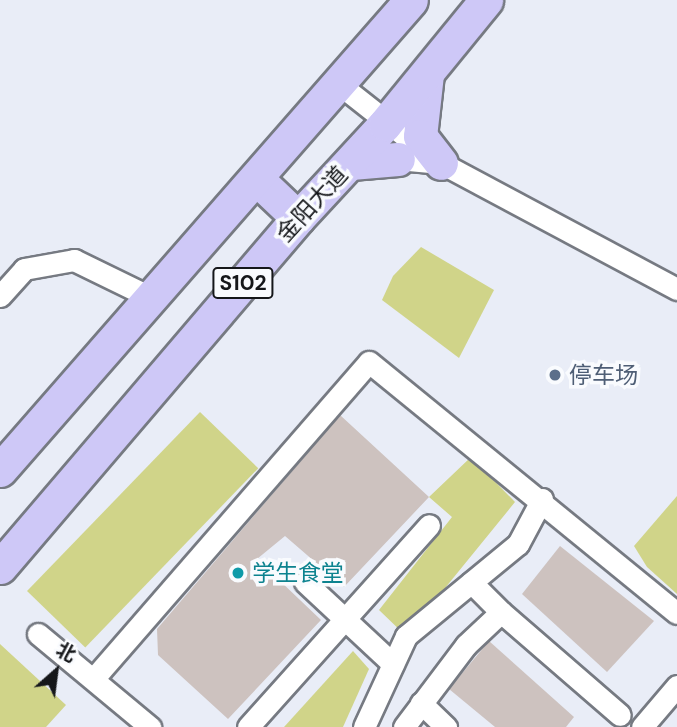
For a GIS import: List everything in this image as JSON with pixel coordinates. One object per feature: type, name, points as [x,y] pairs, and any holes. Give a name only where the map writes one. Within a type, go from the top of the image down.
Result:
[{"type":"main road","name":"S102","points":[[0,470],[150,297],[258,180],[411,0]]},
{"type":"main road","name":"金阳大道","points":[[0,567],[298,218],[385,124],[427,74],[475,4]]},
{"type":"main road","points":[[427,74],[420,136],[441,163]]},
{"type":"main road","points":[[351,163],[398,159]]},
{"type":"main road","points":[[258,180],[298,218]]},
{"type":"street","points":[[339,84],[385,124],[441,163],[677,289]]},
{"type":"street","points":[[398,159],[441,163]]},
{"type":"street","points":[[0,296],[24,268],[74,260],[118,277],[150,297]]},
{"type":"street","points":[[94,677],[369,362],[542,499],[677,613]]},
{"type":"street","points":[[364,727],[406,636],[518,544],[542,499]]},
{"type":"street","points":[[248,727],[429,525]]},
{"type":"street","points":[[305,582],[393,664]]},
{"type":"street","points":[[471,582],[623,723]]},
{"type":"street","points":[[404,727],[466,645],[501,612]]},
{"type":"street","points":[[38,634],[94,677],[150,727]]},
{"type":"street","points":[[642,727],[677,686]]},
{"type":"street","points":[[421,703],[446,727]]},
{"type":"green space","points":[[421,247],[494,290],[459,358],[382,300],[393,276]]},
{"type":"green space","points":[[200,412],[258,468],[85,647],[27,591]]},
{"type":"green space","points":[[471,457],[515,502],[406,636],[379,610],[452,517],[429,497]]},
{"type":"green space","points":[[677,496],[677,594],[647,567],[634,546]]},
{"type":"green space","points":[[0,644],[66,705],[46,727],[0,727]]},
{"type":"green space","points":[[353,651],[369,669],[343,727],[284,727]]},
{"type":"building","name":"学生食堂","points":[[340,415],[429,497],[344,587],[285,536],[257,559],[321,620],[228,719],[158,655],[157,629]]},
{"type":"building","points":[[560,546],[654,621],[607,672],[522,594]]},
{"type":"building","points":[[489,641],[574,717],[566,727],[495,727],[449,689]]},
{"type":"place","name":"停车场","points":[[555,375]]},
{"type":"place","name":"学生食堂","points":[[238,573]]}]
